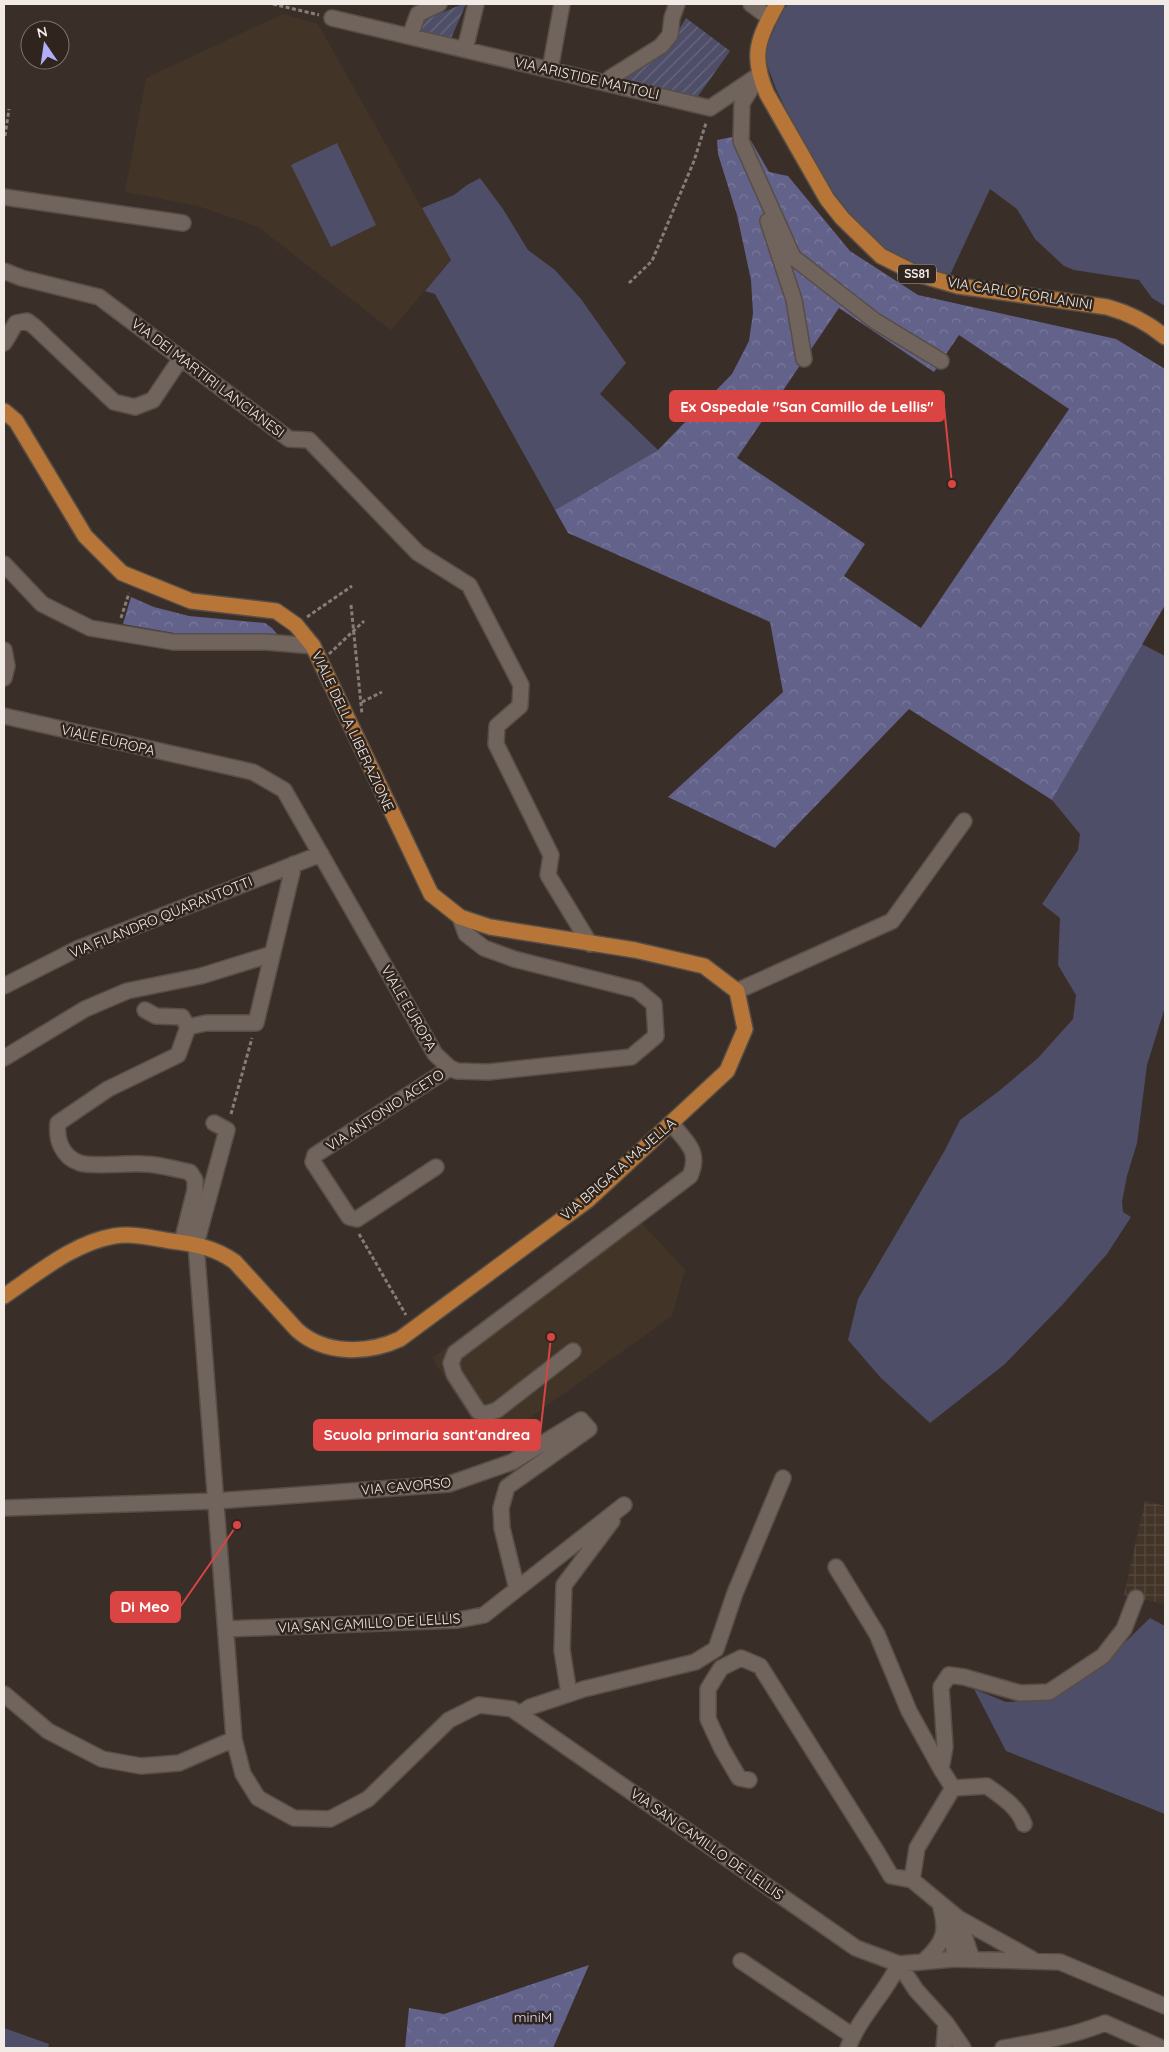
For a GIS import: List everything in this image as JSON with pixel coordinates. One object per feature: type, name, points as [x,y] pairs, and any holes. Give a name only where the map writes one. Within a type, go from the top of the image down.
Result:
[{"type":"main road","name":"VIA CARLO FORLANINI","points":[[777,4],[761,36],[757,53],[759,75],[767,94],[827,200],[842,218],[881,256],[918,274],[958,286],[1114,309],[1129,313],[1165,337]]},
{"type":"main road","points":[[4,411],[16,421],[84,536],[122,573],[191,600],[276,611],[296,625],[313,646]]},
{"type":"main road","name":"VIALE DELLA LIBERAZIONE","points":[[313,646],[431,894],[460,918]]},
{"type":"main road","points":[[460,918],[490,927],[635,950],[704,966],[736,991]]},
{"type":"main road","name":"VIA BRIGATA MAJELLA","points":[[4,1296],[75,1250],[102,1239],[130,1235],[189,1243],[217,1251],[235,1262],[307,1339],[318,1345],[348,1349],[370,1349],[386,1346],[400,1339],[588,1200],[727,1071],[745,1029],[736,991]]},
{"type":"street","points":[[410,36],[418,14],[439,4]]},
{"type":"street","points":[[467,42],[476,4]]},
{"type":"street","points":[[550,70],[562,4]]},
{"type":"street","points":[[610,78],[661,46],[670,36],[672,18],[677,4]]},
{"type":"street","points":[[751,4],[770,18]]},
{"type":"street","name":"VIA ARISTIDE MATTOLI","points":[[332,18],[410,36],[467,42],[550,70],[710,108]]},
{"type":"street","points":[[710,108],[759,75]]},
{"type":"street","points":[[759,75],[742,103],[742,141],[794,300],[804,359]]},
{"type":"street","points":[[742,141],[794,257],[875,321],[941,361]]},
{"type":"street","points":[[4,198],[183,223]]},
{"type":"street","name":"VIA DEI MARTIRI LANCIANESI","points":[[4,271],[22,278],[99,296],[289,438],[309,440],[418,552],[469,585],[522,685],[520,706],[497,726],[496,744],[551,854],[548,875],[590,944]]},
{"type":"street","points":[[4,343],[16,323],[27,321],[114,402],[135,407],[153,400],[181,358]]},
{"type":"street","name":"VIALE DELLA LIBERAZIONE","points":[[4,564],[42,604],[90,628],[173,642],[266,642],[313,646]]},
{"type":"street","points":[[4,650],[6,666],[4,678]]},
{"type":"street","name":"VIALE EUROPA","points":[[4,716],[253,772],[284,790],[435,1054],[450,1068]]},
{"type":"street","points":[[736,991],[892,921],[964,821]]},
{"type":"street","name":"VIA FILANDRO QUARANTOTTI","points":[[4,986],[77,949],[321,854]]},
{"type":"street","points":[[188,1028],[206,1023],[256,1023],[294,864]]},
{"type":"street","points":[[450,1068],[457,1071],[488,1072],[631,1057],[656,1036],[654,1004],[637,990],[514,959],[484,948],[466,934],[460,918]]},
{"type":"street","points":[[4,1058],[84,1008],[127,991],[201,976],[272,954]]},
{"type":"street","points":[[145,1010],[156,1016],[182,1017],[188,1028],[178,1055],[108,1090],[58,1123],[58,1144],[69,1157],[81,1164],[145,1164],[190,1172],[195,1180],[195,1190],[189,1243]]},
{"type":"street","name":"VIA ANTONIO ACETO","points":[[436,1168],[357,1219],[349,1217],[313,1162],[315,1155],[450,1068]]},
{"type":"street","points":[[573,1351],[497,1410],[485,1414],[478,1411],[454,1374],[451,1363],[455,1353],[690,1176],[694,1165],[694,1154],[671,1123]]},
{"type":"street","points":[[189,1243],[221,1126]]},
{"type":"street","name":"VIA SAN CAMILLO DE LELLIS","points":[[189,1243],[216,1501],[234,1739],[243,1774],[258,1798],[294,1818],[330,1819],[368,1799],[449,1720],[479,1704],[512,1709],[856,1948],[899,1964],[954,1959],[1060,1962],[1165,2006]]},
{"type":"street","name":"VIA CAVORSO","points":[[4,1508],[216,1501],[449,1484],[512,1462],[581,1420],[589,1430],[507,1487],[501,1508],[502,1528],[517,1589]]},
{"type":"street","points":[[520,1714],[530,1707],[569,1694],[695,1662],[716,1649],[735,1593],[782,1478]]},
{"type":"street","name":"VIA SAN CAMILLO DE LELLIS","points":[[226,1629],[458,1620],[484,1615],[620,1509],[612,1523],[564,1585],[562,1650],[569,1694]]},
{"type":"street","points":[[836,1567],[877,1634],[909,1711],[953,1788]]},
{"type":"street","points":[[941,1769],[945,1747],[941,1687],[949,1675],[964,1677],[1020,1693],[1049,1692],[1103,1656],[1124,1629],[1136,1598]]},
{"type":"street","name":"VIA SAN CAMILLO DE LELLIS","points":[[749,1780],[739,1778],[722,1749],[708,1718],[708,1689],[721,1668],[742,1658],[760,1666],[878,1852],[891,1876],[912,1880],[958,1918],[1035,1961]]},
{"type":"street","points":[[4,1694],[48,1731],[102,1759],[142,1766],[179,1763],[234,1739]]},
{"type":"street","points":[[953,1788],[987,1786],[1004,1798],[1022,1816],[1024,1824]]},
{"type":"street","points":[[912,1880],[918,1848],[953,1788]]},
{"type":"street","points":[[924,1962],[935,1952],[945,1932],[940,1904]]},
{"type":"street","name":"VIA SAN CAMILLO DE LELLIS","points":[[940,1904],[950,1920],[954,1959]]},
{"type":"street","points":[[958,1918],[972,1959]]},
{"type":"street","points":[[740,1961],[850,2042],[892,1980],[899,1964]]},
{"type":"street","points":[[899,1964],[916,1990],[946,2023],[964,2048]]},
{"type":"street","points":[[944,2048],[946,2023]]},
{"type":"street","points":[[1004,2048],[1052,2044],[1105,2023],[1162,2048]]},
{"type":"path","points":[[273,4],[332,18]]},
{"type":"path","points":[[629,283],[652,261],[694,161],[710,108]]},
{"type":"path","points":[[5,136],[5,121],[9,109]]},
{"type":"path","points":[[305,619],[352,586]]},
{"type":"path","points":[[120,623],[128,595]]},
{"type":"path","points":[[352,606],[363,712],[354,733]]},
{"type":"path","points":[[328,654],[364,621]]},
{"type":"path","points":[[362,702],[382,692]]},
{"type":"path","points":[[221,1126],[256,1023]]},
{"type":"path","points":[[368,1250],[409,1319]]},
{"type":"shaded area","points":[[466,4],[449,43],[417,34],[422,21]]},
{"type":"shaded area","points":[[788,4],[1165,4],[1165,306],[1152,298],[1139,280],[1074,270],[1064,266],[1035,239],[1017,209],[990,189],[950,275],[911,264],[879,247],[852,217],[829,187],[796,130],[776,89],[763,54],[782,12]]},
{"type":"shaded area","points":[[283,14],[318,24],[451,260],[391,330],[258,227],[198,206],[125,192],[146,78]]},
{"type":"shaded area","points":[[686,18],[730,51],[696,99],[614,81],[678,31]]},
{"type":"shaded area","points":[[337,143],[376,225],[331,247],[291,165]]},
{"type":"shaded area","points":[[480,178],[503,209],[528,250],[555,270],[581,299],[626,363],[600,394],[658,450],[555,510],[435,294],[425,291],[451,260],[422,208],[454,195]]},
{"type":"shaded area","points":[[1142,644],[1165,656],[1165,1007],[1147,1065],[1137,1143],[1127,1176],[1122,1202],[1123,1212],[1131,1217],[1107,1254],[1063,1304],[1005,1364],[930,1423],[881,1378],[848,1340],[858,1299],[945,1150],[960,1120],[999,1091],[1038,1058],[1073,1019],[1076,995],[1058,965],[1060,918],[1042,904],[1078,850],[1080,834],[1052,800]]},
{"type":"shaded area","points":[[630,1210],[685,1270],[672,1316],[489,1447],[432,1358]]},
{"type":"shaded area","points":[[1145,1501],[1165,1506],[1165,1604],[1124,1595]]},
{"type":"shaded area","points":[[1150,1618],[1165,1626],[1165,1814],[1006,1751],[974,1689],[1006,1702],[1027,1701],[1069,1685],[1112,1655]]},
{"type":"shaded area","points":[[4,2028],[49,2044],[48,2048],[4,2048]]},
{"type":"green space","points":[[747,134],[769,172],[788,176],[850,251],[918,295],[1116,339],[1165,369],[1165,605],[1052,800],[909,709],[775,848],[668,797],[783,692],[770,622],[568,533],[555,510],[658,450],[732,374],[749,341],[753,313],[751,280],[737,215],[718,154],[717,140]],"holes":[[[839,308],[934,372],[959,335],[1069,409],[921,628],[844,576],[865,544],[737,458]]]},
{"type":"green space","points":[[131,597],[154,607],[189,616],[265,623],[277,634],[174,633],[123,624]]},
{"type":"green space","name":"miniM","points":[[589,1965],[553,2048],[405,2048],[409,2008],[444,2014]]},
{"type":"place","name":"Ex Ospedale \"San Camillo de Lellis\"","points":[[952,484]]},
{"type":"place","name":"Scuola primaria sant'andrea","points":[[551,1337]]},
{"type":"place","name":"Di Meo","points":[[237,1525]]}]
